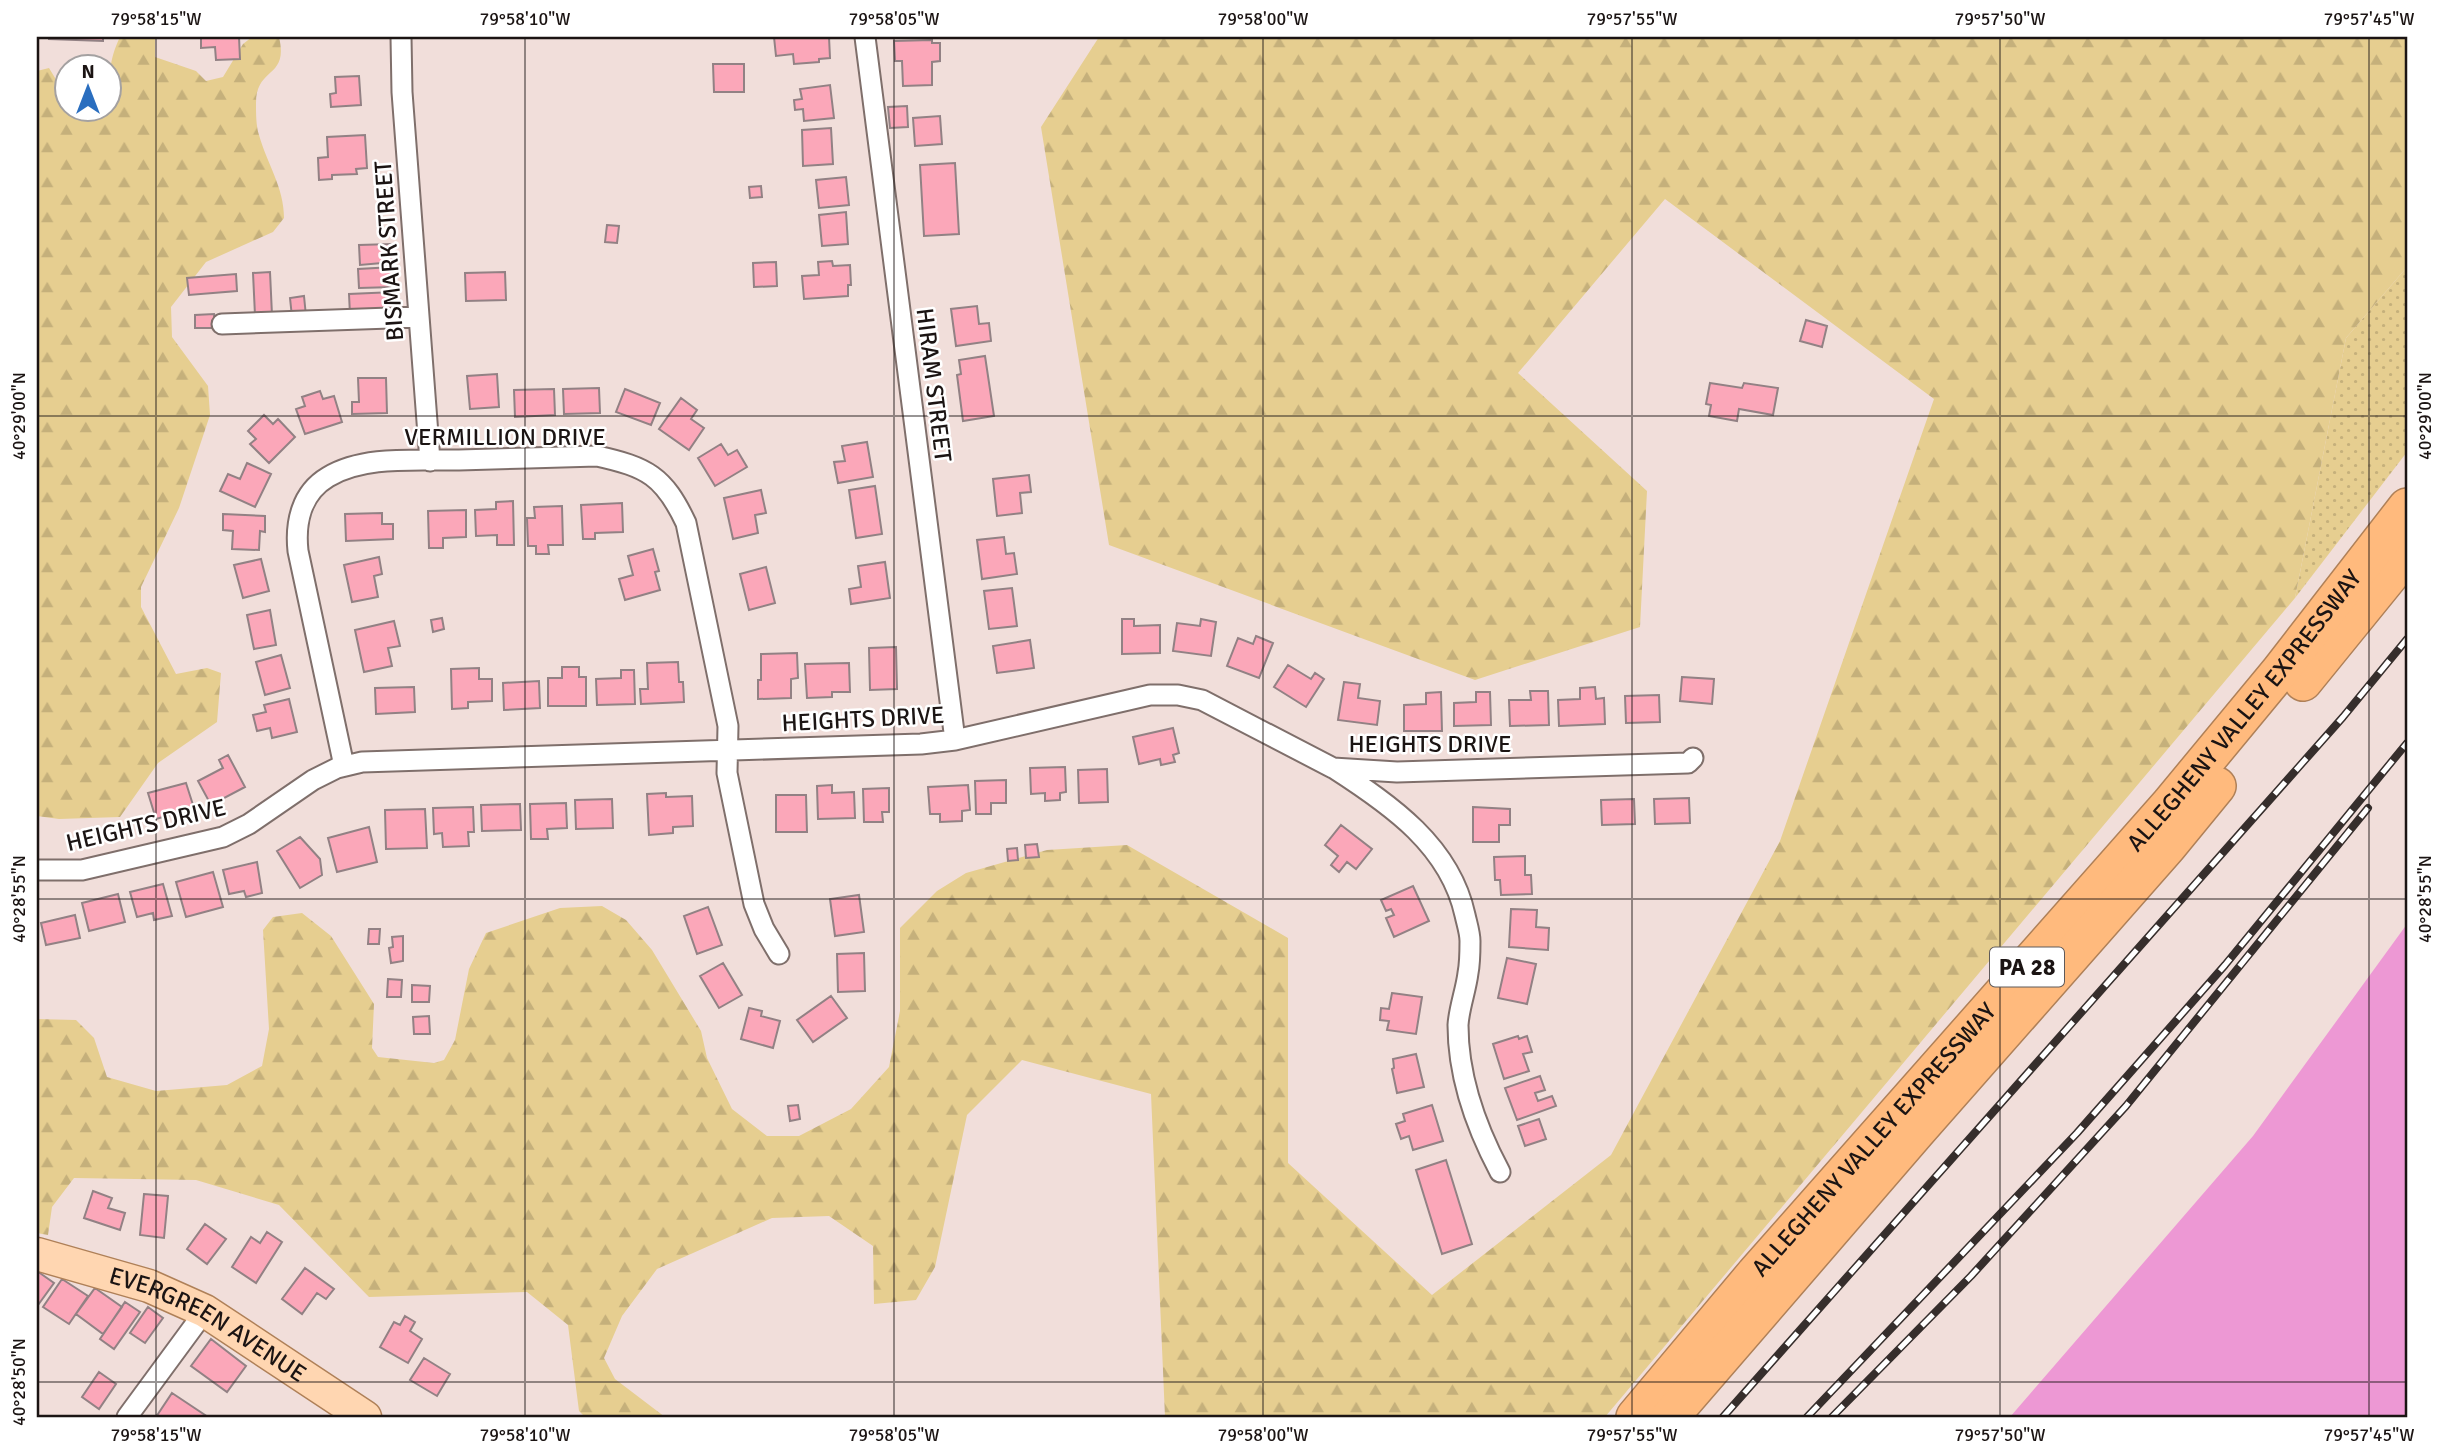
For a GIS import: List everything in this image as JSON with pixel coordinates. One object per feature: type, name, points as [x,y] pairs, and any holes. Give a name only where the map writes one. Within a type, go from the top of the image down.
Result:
[{"type":"highway","name":"ALLEGHENY VALLEY EXPRESSWAY","points":[[1635,1417],[1755,1274],[2170,804],[2280,671],[2407,508]]},
{"type":"highway","name":"ALLEGHENY VALLEY EXPRESSWAY","points":[[1670,1417],[2167,847],[2407,555]]},
{"type":"main road","name":"EVERGREEN AVENUE","points":[[37,1254],[149,1286],[205,1311],[365,1417]]},
{"type":"street","name":"BISMARK STREET","points":[[401,37],[402,92],[430,461]]},
{"type":"street","name":"HIRAM STREET","points":[[865,37],[955,740]]},
{"type":"street","points":[[222,324],[419,317]]},
{"type":"street","name":"VERMILLION DRIVE","points":[[344,766],[296,531],[302,508],[311,492],[325,478],[344,468],[383,462],[597,456],[621,461],[648,472],[664,485],[686,523],[728,726],[727,773],[754,904],[764,929],[779,954]]},
{"type":"street","name":"HEIGHTS DRIVE","points":[[37,870],[82,870],[223,837],[249,824],[313,780],[344,766],[362,762],[921,744],[955,740],[1150,695],[1178,695],[1202,700],[1333,768],[1397,772],[1688,762],[1693,758]]},
{"type":"street","points":[[1333,768],[1375,795],[1430,844],[1448,869],[1462,899],[1470,937],[1469,970],[1458,1023],[1460,1051],[1469,1099],[1484,1141],[1500,1172]]},
{"type":"street","points":[[127,1417],[205,1311]]},
{"type":"green space","points":[[120,37],[155,37],[155,57],[196,71],[206,81],[223,77],[243,44],[252,37],[279,37],[280,60],[257,91],[256,115],[262,146],[281,196],[284,218],[273,232],[206,262],[171,307],[172,337],[208,386],[210,415],[179,508],[141,587],[141,607],[176,674],[207,668],[221,673],[217,722],[158,763],[120,817],[59,819],[37,816],[37,71],[49,68],[52,73],[52,122],[122,122],[122,52],[114,52]]},
{"type":"green space","points":[[1099,37],[2407,37],[2407,267],[2346,338],[2295,598],[1605,1417],[1165,1417],[1151,1094],[1022,1060],[967,1115],[935,1267],[916,1300],[874,1304],[873,1246],[829,1216],[772,1218],[657,1269],[622,1316],[604,1358],[615,1379],[665,1417],[585,1417],[579,1411],[568,1325],[527,1292],[369,1297],[279,1205],[196,1180],[74,1178],[52,1207],[48,1235],[37,1233],[37,1019],[76,1020],[94,1038],[107,1077],[156,1091],[227,1085],[262,1066],[269,1029],[263,930],[273,917],[302,913],[331,936],[374,1004],[372,1048],[378,1057],[434,1063],[444,1060],[455,1040],[469,969],[486,933],[560,908],[602,906],[626,920],[652,950],[701,1031],[707,1058],[732,1109],[767,1136],[799,1136],[851,1109],[889,1067],[900,1011],[900,928],[937,891],[966,873],[1047,850],[1127,845],[1288,938],[1288,1163],[1432,1295],[1611,1155],[1780,841],[1934,399],[1665,199],[1518,373],[1647,491],[1640,627],[1475,680],[1109,545],[1041,127]]},
{"type":"green space","points":[[2407,267],[2407,452],[2295,598],[2346,338]]},
{"type":"shaded area","points":[[2407,924],[2407,1417],[2010,1417],[2253,1136]]},
{"type":"building","points":[[103,37],[103,41],[49,39]]},
{"type":"building","points":[[201,37],[239,37],[240,59],[216,60],[215,47],[201,48]]},
{"type":"building","points":[[774,37],[829,37],[830,58],[819,59],[819,62],[794,64],[793,54],[776,56]]},
{"type":"building","points":[[932,40],[932,43],[940,43],[940,61],[932,62],[932,85],[903,86],[902,61],[895,61],[894,41]]},
{"type":"building","points":[[713,64],[744,64],[744,92],[714,92]]},
{"type":"building","points":[[359,76],[361,105],[331,107],[330,94],[336,93],[335,77]]},
{"type":"building","points":[[830,85],[834,118],[804,121],[803,109],[795,110],[794,100],[802,99],[800,89]]},
{"type":"building","points":[[907,106],[908,127],[890,128],[888,107]]},
{"type":"building","points":[[940,116],[942,144],[915,146],[913,118]]},
{"type":"building","points":[[831,128],[833,164],[803,166],[802,130]]},
{"type":"building","points":[[365,135],[367,168],[356,169],[357,174],[332,175],[332,179],[319,180],[318,158],[328,157],[327,137]]},
{"type":"building","points":[[955,163],[959,234],[924,236],[920,165]]},
{"type":"building","points":[[846,177],[849,205],[819,208],[816,180]]},
{"type":"building","points":[[761,186],[762,197],[750,198],[749,187]]},
{"type":"building","points":[[846,212],[848,244],[822,246],[819,215]]},
{"type":"building","points":[[607,225],[619,226],[617,243],[605,242]]},
{"type":"building","points":[[392,244],[393,262],[360,265],[359,245]]},
{"type":"building","points":[[832,261],[833,266],[850,265],[851,285],[848,285],[848,296],[804,299],[802,276],[819,275],[818,262]]},
{"type":"building","points":[[776,262],[777,286],[754,287],[753,263]]},
{"type":"building","points":[[393,267],[394,287],[359,288],[358,269]]},
{"type":"building","points":[[270,272],[272,315],[255,315],[253,273]]},
{"type":"building","points":[[505,272],[506,300],[466,301],[465,273]]},
{"type":"building","points":[[236,274],[237,291],[189,295],[187,278]]},
{"type":"building","points":[[394,292],[395,313],[350,315],[349,294]]},
{"type":"building","points":[[304,296],[306,316],[292,317],[290,298]]},
{"type":"building","points":[[977,306],[979,324],[989,323],[991,341],[956,346],[951,309]]},
{"type":"building","points":[[214,314],[215,328],[195,328],[195,315]]},
{"type":"building","points":[[1806,320],[1827,326],[1822,347],[1800,341]]},
{"type":"building","points":[[985,356],[994,416],[963,421],[957,375],[961,374],[959,360]]},
{"type":"building","points":[[497,374],[499,407],[470,409],[467,376]]},
{"type":"building","points":[[358,378],[386,378],[387,413],[352,414],[352,402],[359,402]]},
{"type":"building","points":[[1710,383],[1742,388],[1744,383],[1778,388],[1773,415],[1739,409],[1737,421],[1709,416],[1711,405],[1706,404]]},
{"type":"building","points":[[599,388],[600,413],[564,414],[563,389]]},
{"type":"building","points":[[554,389],[555,415],[515,417],[514,390]]},
{"type":"building","points":[[625,389],[660,403],[651,425],[616,412]]},
{"type":"building","points":[[320,391],[323,399],[334,396],[342,422],[305,434],[296,409],[305,406],[302,397]]},
{"type":"building","points":[[681,398],[697,410],[691,419],[704,428],[689,450],[659,429]]},
{"type":"building","points":[[264,415],[273,424],[278,419],[295,437],[269,463],[250,444],[256,439],[248,431]]},
{"type":"building","points":[[867,442],[873,477],[838,483],[834,462],[845,461],[842,446]]},
{"type":"building","points":[[721,444],[728,455],[737,450],[747,467],[715,486],[698,458]]},
{"type":"building","points":[[247,463],[271,474],[255,507],[220,491],[228,474],[240,479]]},
{"type":"building","points":[[1029,475],[1031,492],[1020,493],[1022,513],[997,516],[993,479]]},
{"type":"building","points":[[875,486],[882,534],[856,538],[849,490]]},
{"type":"building","points":[[761,490],[766,513],[755,515],[758,533],[733,539],[724,498]]},
{"type":"building","points":[[513,501],[514,545],[497,545],[497,535],[476,536],[475,510],[496,509],[496,502]]},
{"type":"building","points":[[622,503],[623,532],[595,533],[595,539],[583,539],[581,505]]},
{"type":"building","points":[[562,506],[563,545],[548,545],[549,554],[536,554],[536,546],[528,546],[527,518],[535,518],[534,507]]},
{"type":"building","points":[[466,510],[466,537],[443,538],[443,548],[429,548],[428,511]]},
{"type":"building","points":[[382,513],[382,524],[393,524],[393,539],[346,541],[345,514]]},
{"type":"building","points":[[223,514],[265,516],[265,532],[260,531],[259,550],[232,549],[233,531],[223,530]]},
{"type":"building","points":[[1004,537],[1006,554],[1014,553],[1017,574],[982,579],[977,540]]},
{"type":"building","points":[[653,549],[659,571],[655,572],[660,590],[625,600],[619,579],[633,575],[628,556]]},
{"type":"building","points":[[379,557],[382,574],[374,576],[378,597],[352,602],[344,565]]},
{"type":"building","points":[[261,559],[269,591],[243,598],[234,565]]},
{"type":"building","points":[[885,562],[890,598],[851,604],[849,589],[861,587],[858,566]]},
{"type":"building","points":[[766,567],[775,603],[749,610],[740,574]]},
{"type":"building","points":[[1012,588],[1017,626],[989,629],[984,591]]},
{"type":"building","points":[[270,610],[276,645],[254,649],[247,615]]},
{"type":"building","points":[[442,618],[444,629],[433,632],[431,620]]},
{"type":"building","points":[[1122,619],[1134,619],[1134,626],[1160,625],[1160,653],[1122,654]]},
{"type":"building","points":[[1201,619],[1216,622],[1211,656],[1173,651],[1177,623],[1200,626]]},
{"type":"building","points":[[394,621],[400,646],[388,648],[392,666],[364,672],[355,630]]},
{"type":"building","points":[[1256,636],[1273,643],[1259,678],[1227,666],[1238,638],[1253,644]]},
{"type":"building","points":[[1030,640],[1034,668],[997,673],[993,646]]},
{"type":"building","points":[[896,647],[897,689],[870,690],[869,648]]},
{"type":"building","points":[[797,653],[798,678],[791,679],[791,698],[758,699],[761,654]]},
{"type":"building","points":[[281,655],[290,688],[265,695],[256,662]]},
{"type":"building","points":[[678,662],[684,702],[641,704],[640,689],[648,689],[647,663]]},
{"type":"building","points":[[849,663],[850,692],[832,692],[832,697],[807,698],[805,664]]},
{"type":"building","points":[[1288,665],[1311,679],[1315,673],[1324,679],[1306,707],[1274,687]]},
{"type":"building","points":[[562,667],[579,667],[579,677],[586,677],[586,706],[548,706],[548,678],[562,678]]},
{"type":"building","points":[[479,668],[479,679],[492,679],[492,701],[468,702],[468,708],[452,709],[451,669]]},
{"type":"building","points":[[621,670],[634,670],[635,704],[597,705],[596,679],[621,678]]},
{"type":"building","points":[[1682,677],[1714,679],[1712,704],[1680,701]]},
{"type":"building","points":[[539,681],[540,708],[504,710],[503,683]]},
{"type":"building","points":[[1344,682],[1360,684],[1358,698],[1380,701],[1377,725],[1338,720]]},
{"type":"building","points":[[414,687],[415,712],[376,714],[375,688]]},
{"type":"building","points":[[1595,687],[1596,699],[1604,698],[1605,724],[1559,726],[1558,700],[1580,699],[1580,688]]},
{"type":"building","points":[[1530,691],[1548,691],[1549,725],[1510,726],[1509,700],[1531,700]]},
{"type":"building","points":[[1441,692],[1442,731],[1404,731],[1404,705],[1426,704],[1426,693]]},
{"type":"building","points":[[1476,692],[1490,692],[1491,725],[1454,726],[1454,703],[1476,702]]},
{"type":"building","points":[[1659,695],[1660,722],[1626,723],[1625,696]]},
{"type":"building","points":[[289,699],[297,732],[272,738],[270,728],[257,731],[253,715],[266,712],[264,705]]},
{"type":"building","points":[[1173,728],[1179,753],[1173,755],[1175,762],[1161,765],[1160,759],[1139,764],[1133,737]]},
{"type":"building","points":[[228,755],[245,787],[211,805],[198,781],[223,768],[219,760]]},
{"type":"building","points":[[1065,767],[1066,792],[1060,793],[1060,800],[1045,801],[1045,793],[1031,794],[1030,768]]},
{"type":"building","points":[[1107,769],[1108,802],[1079,803],[1078,770]]},
{"type":"building","points":[[1006,780],[1006,803],[991,803],[991,814],[976,814],[975,781]]},
{"type":"building","points":[[186,783],[194,808],[156,819],[148,793]]},
{"type":"building","points":[[832,785],[832,793],[854,792],[855,818],[818,819],[817,786]]},
{"type":"building","points":[[968,785],[970,810],[962,811],[962,821],[940,822],[940,814],[930,814],[928,787]]},
{"type":"building","points":[[889,788],[889,812],[882,812],[883,822],[864,822],[863,789]]},
{"type":"building","points":[[666,793],[666,797],[692,796],[693,826],[673,827],[673,833],[649,835],[647,794]]},
{"type":"building","points":[[776,795],[806,795],[807,832],[776,832]]},
{"type":"building","points":[[1689,798],[1690,823],[1655,824],[1654,799]]},
{"type":"building","points":[[612,799],[613,828],[576,829],[575,800]]},
{"type":"building","points":[[1634,799],[1635,824],[1602,825],[1601,800]]},
{"type":"building","points":[[566,803],[567,828],[547,829],[548,839],[531,839],[530,804]]},
{"type":"building","points":[[520,804],[521,830],[482,831],[481,805]]},
{"type":"building","points":[[473,807],[474,832],[468,832],[469,846],[443,847],[442,833],[434,834],[433,808]]},
{"type":"building","points":[[1473,807],[1510,809],[1510,825],[1499,825],[1499,842],[1473,842]]},
{"type":"building","points":[[425,809],[427,848],[386,849],[385,810]]},
{"type":"building","points":[[1341,825],[1372,849],[1356,869],[1347,862],[1339,872],[1331,865],[1338,856],[1325,845]]},
{"type":"building","points":[[369,827],[377,862],[337,872],[328,838]]},
{"type":"building","points":[[300,837],[320,859],[322,875],[300,888],[277,851]]},
{"type":"building","points":[[1037,844],[1039,857],[1026,858],[1025,845]]},
{"type":"building","points":[[1017,848],[1018,860],[1008,861],[1007,849]]},
{"type":"building","points":[[1525,856],[1525,875],[1531,875],[1532,894],[1501,895],[1500,880],[1495,880],[1494,857]]},
{"type":"building","points":[[257,862],[262,893],[246,897],[244,891],[229,894],[223,870]]},
{"type":"building","points":[[213,872],[223,907],[186,917],[176,882]]},
{"type":"building","points":[[163,884],[172,916],[154,920],[153,913],[137,917],[130,892]]},
{"type":"building","points":[[1413,886],[1429,921],[1394,937],[1386,918],[1394,915],[1391,909],[1386,911],[1381,900]]},
{"type":"building","points":[[118,894],[125,922],[89,931],[82,903]]},
{"type":"building","points":[[859,895],[864,932],[835,936],[830,899]]},
{"type":"building","points":[[708,907],[722,945],[697,954],[684,916]]},
{"type":"building","points":[[1511,909],[1537,910],[1536,927],[1549,928],[1548,950],[1509,947]]},
{"type":"building","points":[[75,915],[80,938],[46,945],[41,923]]},
{"type":"building","points":[[369,929],[380,929],[379,944],[368,944]]},
{"type":"building","points":[[403,936],[403,961],[391,963],[389,948],[393,947],[392,937]]},
{"type":"building","points":[[864,953],[865,991],[838,992],[837,954]]},
{"type":"building","points":[[1507,958],[1536,964],[1527,1004],[1498,998]]},
{"type":"building","points":[[723,963],[742,995],[719,1008],[700,976]]},
{"type":"building","points":[[388,979],[402,980],[401,997],[387,997]]},
{"type":"building","points":[[412,985],[430,986],[429,1002],[412,1002]]},
{"type":"building","points":[[1392,993],[1422,997],[1416,1034],[1387,1030],[1389,1021],[1380,1020],[1381,1008],[1389,1009]]},
{"type":"building","points":[[831,996],[847,1018],[813,1042],[797,1020]]},
{"type":"building","points":[[749,1008],[762,1011],[761,1016],[780,1021],[773,1048],[741,1039]]},
{"type":"building","points":[[429,1016],[430,1034],[414,1034],[413,1017]]},
{"type":"building","points":[[1518,1036],[1519,1039],[1527,1036],[1532,1052],[1523,1054],[1529,1071],[1504,1079],[1493,1044]]},
{"type":"building","points":[[1416,1054],[1424,1087],[1397,1093],[1392,1069],[1393,1059]]},
{"type":"building","points":[[1540,1076],[1545,1090],[1535,1093],[1538,1101],[1552,1096],[1556,1106],[1517,1120],[1505,1088]]},
{"type":"building","points":[[798,1105],[800,1119],[790,1121],[788,1106]]},
{"type":"building","points":[[1432,1105],[1443,1141],[1413,1150],[1409,1136],[1401,1139],[1396,1124],[1405,1121],[1403,1114]]},
{"type":"building","points":[[1539,1119],[1546,1139],[1525,1146],[1518,1126]]},
{"type":"building","points":[[1446,1160],[1472,1244],[1442,1254],[1416,1170]]},
{"type":"building","points":[[93,1191],[112,1198],[108,1208],[125,1213],[120,1230],[84,1218]]},
{"type":"building","points":[[144,1194],[168,1196],[164,1238],[140,1235]]},
{"type":"building","points":[[205,1224],[226,1239],[207,1264],[187,1249]]},
{"type":"building","points":[[267,1232],[282,1242],[256,1283],[232,1267],[251,1237],[260,1243]]},
{"type":"building","points":[[305,1268],[334,1289],[326,1299],[317,1293],[302,1314],[282,1299]]},
{"type":"building","points":[[37,1271],[54,1283],[38,1305],[37,1305]]},
{"type":"building","points":[[62,1279],[88,1296],[69,1324],[43,1307]]},
{"type":"building","points":[[95,1288],[122,1307],[103,1334],[76,1314]]},
{"type":"building","points":[[125,1302],[140,1312],[114,1349],[100,1339]]},
{"type":"building","points":[[148,1307],[163,1318],[145,1343],[130,1333]]},
{"type":"building","points":[[405,1316],[415,1322],[410,1331],[422,1339],[408,1363],[380,1347],[394,1322],[400,1325]]},
{"type":"building","points":[[211,1339],[246,1366],[227,1392],[191,1366]]},
{"type":"building","points":[[424,1358],[450,1374],[437,1396],[410,1380]]},
{"type":"building","points":[[99,1372],[116,1384],[99,1409],[82,1397]]},
{"type":"building","points":[[172,1393],[208,1417],[156,1417]]},
{"type":"railway","points":[[1723,1417],[2343,717],[2407,639]]},
{"type":"railway","points":[[1807,1417],[2077,1133],[2225,965],[2407,743]]},
{"type":"railway","points":[[1832,1417],[1971,1276],[2126,1106],[2368,808]]}]
